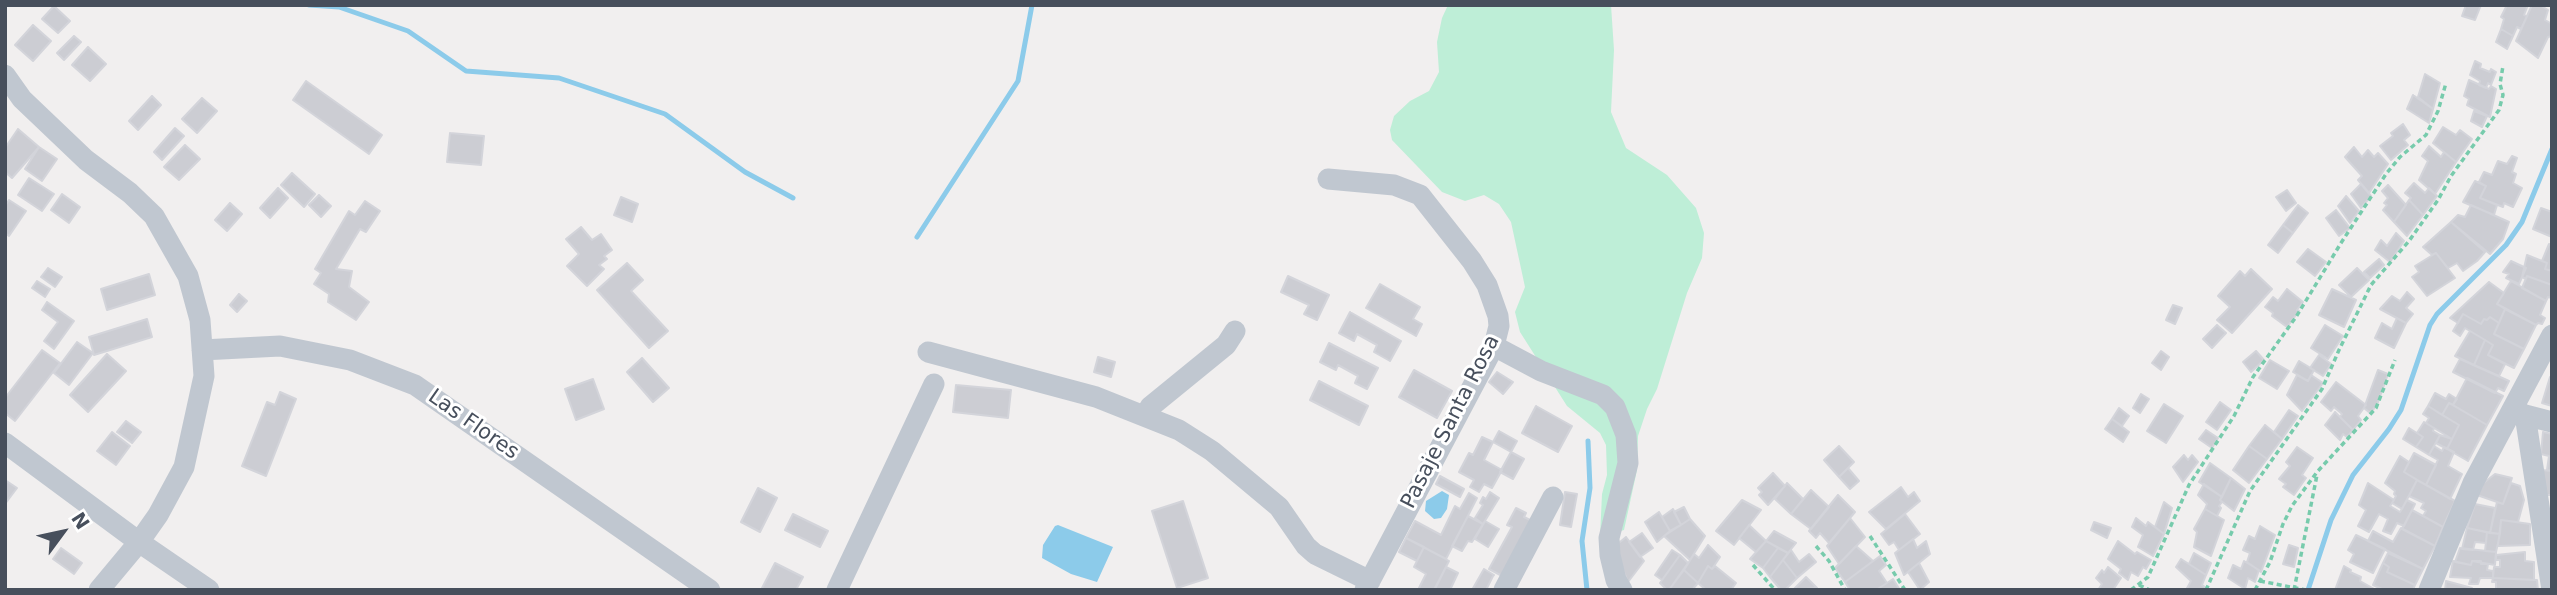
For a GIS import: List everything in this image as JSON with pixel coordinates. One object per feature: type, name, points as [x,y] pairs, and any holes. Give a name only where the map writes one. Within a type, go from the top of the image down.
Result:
[{"type":"street","points":[[5,75],[22,99],[86,160],[130,193],[154,216],[188,276],[200,320],[204,376],[184,467],[158,516],[99,590]]},
{"type":"street","name":"Pasaje Santa Rosa","points":[[1328,179],[1394,185],[1420,195],[1472,261],[1487,285],[1499,326],[1494,346],[1368,585]]},
{"type":"street","points":[[1145,416],[1150,407],[1226,345],[1236,331]]},
{"type":"street","points":[[2429,590],[2473,483],[2494,441],[2519,413],[2552,335]]},
{"type":"street","name":"Las Flores","points":[[202,350],[280,346],[350,360],[415,385],[710,590]]},
{"type":"street","points":[[1494,346],[1541,371],[1603,395],[1615,407],[1626,435],[1628,463],[1608,538],[1616,580],[1622,590]]},
{"type":"street","points":[[928,352],[1096,397],[1179,430],[1213,451],[1279,507],[1306,546],[1315,554],[1368,585]]},
{"type":"street","points":[[837,590],[934,384]]},
{"type":"street","points":[[2519,413],[2552,422]]},
{"type":"street","points":[[2519,413],[2552,590]]},
{"type":"street","points":[[5,443],[208,590]]},
{"type":"street","points":[[1504,590],[1553,497]]},
{"type":"path","points":[[2206,590],[2250,491],[2322,389],[2371,285],[2409,241],[2438,200],[2451,176],[2500,110],[2503,66]]},
{"type":"path","points":[[2131,590],[2148,577],[2189,485],[2234,416],[2253,377],[2296,317],[2386,174],[2400,157],[2426,135],[2438,111],[2446,83]]},
{"type":"path","points":[[2255,590],[2270,562],[2292,506],[2317,472],[2376,408],[2395,360]]},
{"type":"path","points":[[2295,588],[2317,472]]},
{"type":"path","points":[[1870,536],[1905,590]]},
{"type":"path","points":[[1816,546],[1829,561],[1845,590]]},
{"type":"path","points":[[1753,565],[1775,590]]},
{"type":"path","points":[[2260,581],[2306,590]]},
{"type":"path","points":[[2138,584],[2150,590]]},
{"type":"green space","points":[[1448,5],[1611,5],[1614,50],[1611,112],[1626,148],[1667,175],[1696,208],[1704,233],[1702,258],[1687,293],[1657,389],[1638,436],[1637,470],[1624,530],[1600,537],[1602,494],[1607,475],[1606,445],[1600,433],[1567,406],[1520,332],[1515,312],[1525,287],[1511,222],[1499,204],[1484,195],[1465,201],[1442,192],[1392,140],[1390,130],[1394,116],[1410,101],[1429,91],[1439,72],[1437,42]]},
{"type":"water","points":[[1442,491],[1449,495],[1447,509],[1441,518],[1434,519],[1425,511],[1426,501]]},
{"type":"water","points":[[1058,525],[1113,547],[1097,582],[1071,574],[1042,558],[1043,545]]},
{"type":"building","points":[[2466,5],[2481,5],[2475,20],[2462,16]]},
{"type":"building","points":[[2507,5],[2528,5],[2524,15],[2527,16],[2521,29],[2517,27],[2513,36],[2501,29],[2504,19],[2501,17]]},
{"type":"building","points":[[2532,5],[2540,5],[2548,10],[2545,20],[2552,24],[2552,36],[2548,37],[2538,58],[2516,41]]},
{"type":"building","points":[[54,6],[70,21],[58,33],[42,19]]},
{"type":"building","points":[[33,25],[51,41],[33,61],[15,45]]},
{"type":"building","points":[[2501,29],[2513,36],[2507,49],[2496,42]]},
{"type":"building","points":[[74,36],[81,42],[64,60],[57,53]]},
{"type":"building","points":[[88,47],[106,64],[90,81],[72,65]]},
{"type":"building","points":[[2475,61],[2481,64],[2480,68],[2496,72],[2491,85],[2488,83],[2486,88],[2470,75]]},
{"type":"building","points":[[2425,74],[2440,83],[2433,109],[2418,97]]},
{"type":"building","points":[[2469,80],[2489,89],[2491,86],[2496,89],[2490,117],[2467,105],[2469,99],[2464,96]]},
{"type":"building","points":[[306,81],[382,135],[369,154],[293,100]]},
{"type":"building","points":[[2413,95],[2433,109],[2429,123],[2407,109]]},
{"type":"building","points":[[152,96],[161,105],[138,130],[129,121]]},
{"type":"building","points":[[202,98],[217,111],[197,133],[182,119]]},
{"type":"building","points":[[2474,111],[2487,116],[2482,127],[2471,121]]},
{"type":"building","points":[[2403,124],[2410,135],[2404,140],[2408,145],[2391,160],[2380,146]]},
{"type":"building","points":[[2443,127],[2456,135],[2460,130],[2472,139],[2456,162],[2433,143]]},
{"type":"building","points":[[175,128],[184,136],[162,160],[154,152]]},
{"type":"building","points":[[18,129],[39,147],[12,178],[5,172],[5,148]]},
{"type":"building","points":[[450,133],[484,136],[481,165],[447,162]]},
{"type":"building","points":[[185,145],[200,159],[179,180],[164,167]]},
{"type":"building","points":[[2429,146],[2441,157],[2444,152],[2456,162],[2435,194],[2419,180],[2428,161],[2422,156]]},
{"type":"building","points":[[39,147],[57,159],[42,181],[25,169]]},
{"type":"building","points":[[2354,147],[2362,157],[2368,150],[2374,157],[2378,153],[2388,164],[2369,193],[2358,180],[2362,176],[2345,157]]},
{"type":"building","points":[[2512,156],[2517,158],[2512,172],[2516,174],[2513,183],[2522,188],[2513,207],[2504,203],[2503,207],[2480,198],[2486,186],[2479,182],[2484,172],[2492,175],[2498,161],[2507,164]]},
{"type":"building","points":[[292,173],[315,194],[304,207],[281,185]]},
{"type":"building","points":[[29,178],[54,194],[42,211],[18,195]]},
{"type":"building","points":[[2475,181],[2486,186],[2480,198],[2497,205],[2494,215],[2463,202]]},
{"type":"building","points":[[2414,183],[2425,193],[2429,188],[2437,196],[2423,215],[2405,193]]},
{"type":"building","points":[[2361,184],[2371,196],[2361,208],[2351,194]]},
{"type":"building","points":[[2388,185],[2406,205],[2394,222],[2383,210],[2388,198],[2382,191]]},
{"type":"building","points":[[278,188],[288,198],[270,218],[260,208]]},
{"type":"building","points":[[2287,190],[2296,203],[2286,211],[2276,197]]},
{"type":"building","points":[[62,194],[80,207],[69,223],[51,210]]},
{"type":"building","points":[[319,195],[331,206],[321,217],[309,205]]},
{"type":"building","points":[[2346,196],[2359,211],[2350,223],[2338,206]]},
{"type":"building","points":[[621,197],[638,204],[632,222],[614,215]]},
{"type":"building","points":[[9,200],[26,211],[9,236],[5,233],[5,206]]},
{"type":"building","points":[[2409,200],[2423,215],[2407,236],[2394,222]]},
{"type":"building","points":[[365,201],[380,211],[366,232],[360,229],[336,269],[352,271],[349,287],[369,302],[356,320],[328,302],[329,294],[314,284],[321,273],[315,269],[349,211],[355,215]]},
{"type":"building","points":[[230,203],[242,214],[227,231],[215,220]]},
{"type":"building","points":[[2298,205],[2308,213],[2293,233],[2283,225]]},
{"type":"building","points":[[2471,205],[2509,222],[2503,239],[2490,254],[2451,222],[2458,215],[2465,217]]},
{"type":"building","points":[[2541,208],[2552,212],[2552,237],[2533,229]]},
{"type":"building","points":[[2336,210],[2350,228],[2339,236],[2326,218]]},
{"type":"building","points":[[2451,222],[2485,252],[2463,271],[2457,263],[2448,268],[2436,253],[2432,255],[2423,247]]},
{"type":"building","points":[[2283,225],[2293,233],[2278,253],[2268,245]]},
{"type":"building","points":[[581,227],[592,240],[601,234],[612,250],[604,256],[607,259],[599,265],[604,269],[587,286],[567,266],[579,254],[566,239]]},
{"type":"building","points":[[2396,233],[2404,241],[2390,262],[2375,250],[2381,240],[2387,246]]},
{"type":"building","points":[[2549,244],[2552,245],[2552,271],[2545,269],[2547,263],[2542,261]]},
{"type":"building","points":[[2308,249],[2326,262],[2315,276],[2297,262]]},
{"type":"building","points":[[2436,253],[2455,278],[2427,296],[2412,277],[2419,272],[2415,266]]},
{"type":"building","points":[[2527,255],[2547,263],[2545,269],[2552,271],[2552,285],[2527,276],[2526,279],[2522,277]]},
{"type":"building","points":[[2379,259],[2384,265],[2370,278],[2364,272]]},
{"type":"building","points":[[2511,261],[2526,268],[2519,284],[2506,278],[2509,274],[2503,272]]},
{"type":"building","points":[[627,263],[643,280],[631,291],[668,331],[649,348],[597,290]]},
{"type":"building","points":[[48,268],[62,277],[55,287],[41,277]]},
{"type":"building","points":[[2357,268],[2369,280],[2351,297],[2339,285]]},
{"type":"building","points":[[2251,269],[2272,289],[2232,333],[2217,320],[2230,307],[2218,296],[2240,271],[2245,276]]},
{"type":"building","points":[[149,274],[155,295],[107,310],[101,289]]},
{"type":"building","points":[[1288,276],[1329,295],[1317,320],[1304,314],[1309,305],[1281,292]]},
{"type":"building","points":[[2527,276],[2552,285],[2552,298],[2548,297],[2546,301],[2522,288]]},
{"type":"building","points":[[37,281],[50,289],[45,297],[32,288]]},
{"type":"building","points":[[2511,281],[2546,301],[2540,315],[2545,318],[2542,324],[2536,325],[2497,304]]},
{"type":"building","points":[[2489,282],[2504,293],[2497,304],[2505,309],[2499,323],[2490,317],[2484,319],[2481,324],[2463,314],[2458,323],[2450,318]]},
{"type":"building","points":[[1380,284],[1420,307],[1413,319],[1422,324],[1416,336],[1366,308]]},
{"type":"building","points":[[2287,289],[2303,302],[2287,327],[2265,307],[2273,297],[2278,301]]},
{"type":"building","points":[[2332,289],[2356,300],[2344,327],[2319,315]]},
{"type":"building","points":[[2407,292],[2414,299],[2406,308],[2413,314],[2406,323],[2380,309],[2392,296],[2400,301]]},
{"type":"building","points":[[239,294],[247,301],[237,312],[230,305]]},
{"type":"building","points":[[47,302],[74,321],[54,349],[44,341],[58,322],[42,310]]},
{"type":"building","points":[[2173,305],[2182,308],[2175,324],[2166,320]]},
{"type":"building","points":[[2505,309],[2536,325],[2524,349],[2494,334]]},
{"type":"building","points":[[1350,312],[1401,341],[1390,361],[1374,352],[1377,345],[1357,334],[1354,341],[1339,333]]},
{"type":"building","points":[[2463,314],[2481,324],[2484,319],[2490,317],[2499,323],[2494,334],[2524,349],[2514,368],[2488,355],[2493,345],[2485,340],[2465,328],[2460,336],[2453,331]]},
{"type":"building","points":[[2397,318],[2406,323],[2394,348],[2375,338],[2382,323],[2392,329]]},
{"type":"building","points":[[147,319],[152,337],[94,355],[89,337]]},
{"type":"building","points":[[2217,325],[2226,333],[2212,348],[2203,339]]},
{"type":"building","points":[[2325,325],[2343,336],[2328,359],[2311,348]]},
{"type":"building","points":[[2470,331],[2485,340],[2474,365],[2455,356]]},
{"type":"building","points":[[2485,340],[2493,345],[2488,355],[2505,364],[2499,376],[2474,365]]},
{"type":"building","points":[[77,342],[93,353],[69,385],[54,373]]},
{"type":"building","points":[[1329,343],[1378,368],[1367,389],[1355,383],[1358,376],[1338,365],[1336,370],[1320,362]]},
{"type":"building","points":[[42,350],[60,363],[15,421],[5,413],[5,398]]},
{"type":"building","points":[[2161,351],[2169,357],[2161,370],[2152,363]]},
{"type":"building","points":[[2256,351],[2264,360],[2251,372],[2243,362]]},
{"type":"building","points":[[107,354],[126,371],[88,412],[70,395]]},
{"type":"building","points":[[2319,355],[2331,364],[2323,376],[2310,368]]},
{"type":"building","points":[[1098,357],[1115,362],[1111,377],[1094,372]]},
{"type":"building","points":[[642,358],[669,388],[653,402],[627,372]]},
{"type":"building","points":[[2460,359],[2509,381],[2504,391],[2498,388],[2495,393],[2453,372]]},
{"type":"building","points":[[2270,360],[2289,371],[2277,389],[2259,378]]},
{"type":"building","points":[[2299,361],[2314,370],[2308,381],[2293,372]]},
{"type":"building","points":[[1414,370],[1452,391],[1437,418],[1399,397]]},
{"type":"building","points":[[2378,370],[2388,374],[2377,405],[2370,413],[2364,408]]},
{"type":"building","points":[[1497,372],[1513,382],[1503,394],[1489,382]]},
{"type":"building","points":[[2297,375],[2308,381],[2311,375],[2323,383],[2302,411],[2287,395]]},
{"type":"building","points":[[2550,377],[2552,378],[2552,406],[2542,403]]},
{"type":"building","points":[[2467,378],[2503,396],[2487,425],[2453,405]]},
{"type":"building","points":[[593,379],[604,409],[576,420],[565,389]]},
{"type":"building","points":[[1319,381],[1368,406],[1359,425],[1310,400]]},
{"type":"building","points":[[2336,382],[2366,405],[2358,416],[2361,420],[2353,430],[2334,407],[2331,411],[2321,402]]},
{"type":"building","points":[[956,385],[1011,390],[1008,418],[953,412]]},
{"type":"building","points":[[280,392],[296,399],[266,476],[242,466],[267,402],[275,405]]},
{"type":"building","points":[[2435,393],[2446,399],[2449,394],[2457,399],[2453,405],[2449,403],[2442,415],[2428,406]]},
{"type":"building","points":[[2141,394],[2149,399],[2140,413],[2133,408]]},
{"type":"building","points":[[2220,402],[2231,410],[2217,430],[2206,422]]},
{"type":"building","points":[[2449,403],[2487,425],[2468,461],[2447,449],[2459,425],[2442,415]]},
{"type":"building","points":[[2164,404],[2183,416],[2166,443],[2147,431]]},
{"type":"building","points":[[1536,406],[1572,426],[1558,452],[1522,433]]},
{"type":"building","points":[[2428,406],[2459,425],[2452,439],[2426,423],[2429,418],[2423,414]]},
{"type":"building","points":[[2119,408],[2129,416],[2122,426],[2112,419]]},
{"type":"building","points":[[2289,410],[2298,416],[2282,439],[2274,432]]},
{"type":"building","points":[[2335,412],[2353,430],[2347,437],[2343,434],[2340,440],[2325,425]]},
{"type":"building","points":[[2112,419],[2129,432],[2123,442],[2105,429]]},
{"type":"building","points":[[126,421],[141,432],[132,443],[117,432]]},
{"type":"building","points":[[2424,422],[2440,435],[2429,455],[2416,447],[2423,437],[2417,433]]},
{"type":"building","points":[[2265,425],[2282,439],[2267,459],[2249,446]]},
{"type":"building","points":[[2409,428],[2423,437],[2416,447],[2403,439]]},
{"type":"building","points":[[2206,430],[2218,438],[2212,448],[2199,439]]},
{"type":"building","points":[[1499,431],[1517,441],[1511,452],[1493,442]]},
{"type":"building","points":[[112,432],[130,446],[116,465],[97,451]]},
{"type":"building","points":[[2543,432],[2552,434],[2552,471],[2547,470],[2549,456],[2541,454]]},
{"type":"building","points":[[2440,435],[2452,439],[2447,449],[2436,443]]},
{"type":"building","points":[[1482,437],[1493,442],[1484,460],[1502,470],[1492,488],[1484,484],[1479,492],[1470,487],[1474,480],[1459,472],[1469,453],[1473,455]]},
{"type":"building","points":[[1839,446],[1854,462],[1839,477],[1824,460]]},
{"type":"building","points":[[2249,446],[2267,459],[2249,483],[2233,470]]},
{"type":"building","points":[[2434,446],[2442,451],[2444,447],[2454,452],[2448,466],[2462,474],[2450,499],[2426,485],[2438,460],[2429,455]]},
{"type":"building","points":[[2297,447],[2313,458],[2302,475],[2306,478],[2294,495],[2283,487],[2286,484],[2279,479],[2290,466],[2286,462]]},
{"type":"building","points":[[1511,452],[1524,459],[1513,479],[1500,472]]},
{"type":"building","points":[[2414,453],[2436,465],[2426,485],[2404,472]]},
{"type":"building","points":[[2184,455],[2188,460],[2192,455],[2198,462],[2183,482],[2173,467]]},
{"type":"building","points":[[2400,456],[2409,462],[2404,472],[2417,480],[2402,509],[2392,503],[2396,496],[2395,491],[2385,483]]},
{"type":"building","points":[[2210,463],[2231,478],[2222,497],[2199,482]]},
{"type":"building","points":[[1848,468],[1859,481],[1850,489],[1839,477]]},
{"type":"building","points":[[2542,470],[2552,471],[2552,495],[2546,495]]},
{"type":"building","points":[[1773,473],[1785,486],[1768,505],[1759,495],[1762,492],[1758,488]]},
{"type":"building","points":[[2495,474],[2512,478],[2503,504],[2477,495],[2481,485]]},
{"type":"building","points":[[1440,476],[1464,489],[1460,497],[1436,484]]},
{"type":"building","points":[[2231,478],[2245,489],[2234,511],[2220,500]]},
{"type":"building","points":[[5,480],[17,488],[5,504]]},
{"type":"building","points":[[2417,480],[2455,501],[2443,527],[2423,516],[2426,511],[2421,508],[2424,503],[2409,496]]},
{"type":"building","points":[[1787,483],[1803,499],[1791,514],[1775,499]]},
{"type":"building","points":[[2368,483],[2394,500],[2390,506],[2400,512],[2407,500],[2415,504],[2404,526],[2397,523],[2391,534],[2383,531],[2388,519],[2379,514],[2369,532],[2358,526],[2366,510],[2359,505]]},
{"type":"building","points":[[2511,483],[2520,486],[2524,500],[2518,522],[2501,520],[2500,534],[2490,533],[2497,502],[2503,504]]},
{"type":"building","points":[[2204,484],[2222,497],[2217,516],[2205,509],[2207,504],[2198,495]]},
{"type":"building","points":[[1901,487],[1908,497],[1914,492],[1920,501],[1886,529],[1869,512]]},
{"type":"building","points":[[758,488],[777,498],[760,532],[741,522]]},
{"type":"building","points":[[1811,490],[1829,507],[1811,529],[1791,514]]},
{"type":"building","points":[[1490,492],[1499,498],[1483,524],[1475,518],[1483,505],[1480,503],[1483,497],[1486,499]]},
{"type":"building","points":[[1565,492],[1577,494],[1571,527],[1560,525]]},
{"type":"building","points":[[1469,493],[1477,498],[1446,559],[1406,538],[1415,521],[1441,535],[1455,506],[1460,509]]},
{"type":"building","points":[[1838,495],[1855,512],[1829,543],[1820,533],[1816,538],[1809,531]]},
{"type":"building","points":[[1742,500],[1761,510],[1734,545],[1716,531]]},
{"type":"building","points":[[1183,501],[1208,578],[1177,588],[1152,511]]},
{"type":"building","points":[[2164,502],[2172,508],[2164,534],[2155,527]]},
{"type":"building","points":[[2475,504],[2495,508],[2490,533],[2467,528]]},
{"type":"building","points":[[1684,507],[1690,519],[1681,525],[1674,512]]},
{"type":"building","points":[[1516,508],[1526,513],[1524,517],[1534,522],[1504,577],[1489,569],[1512,527],[1507,525]]},
{"type":"building","points":[[1673,509],[1681,525],[1670,531],[1662,517]]},
{"type":"building","points":[[2205,509],[2224,520],[2211,556],[2194,547],[2197,532],[2194,529]]},
{"type":"building","points":[[2412,510],[2443,527],[2435,546],[2402,529]]},
{"type":"building","points":[[1659,512],[1670,531],[1657,542],[1645,522]]},
{"type":"building","points":[[793,514],[828,531],[820,547],[785,530]]},
{"type":"building","points":[[1905,514],[1920,534],[1899,550],[1894,542],[1889,545],[1881,534]]},
{"type":"building","points":[[1468,516],[1483,524],[1472,542],[1468,541],[1462,551],[1452,546]]},
{"type":"building","points":[[1850,518],[1865,537],[1839,564],[1827,546]]},
{"type":"building","points":[[2136,518],[2146,526],[2148,522],[2164,534],[2153,556],[2138,547],[2143,535],[2132,527]]},
{"type":"building","points":[[1690,519],[1705,536],[1690,560],[1664,536]]},
{"type":"building","points":[[2501,520],[2530,524],[2530,545],[2498,546]]},
{"type":"building","points":[[1485,521],[1499,529],[1488,547],[1475,539]]},
{"type":"building","points":[[2094,522],[2111,528],[2107,538],[2091,530]]},
{"type":"building","points":[[1749,525],[1766,541],[1756,552],[1739,538]]},
{"type":"building","points":[[2260,526],[2275,535],[2261,572],[2247,562],[2250,553],[2243,550],[2249,536],[2255,539]]},
{"type":"building","points":[[2401,528],[2435,546],[2423,569],[2368,541],[2373,531],[2393,542]]},
{"type":"building","points":[[2467,528],[2487,532],[2486,543],[2475,542],[2473,550],[2462,549]]},
{"type":"building","points":[[1774,531],[1796,543],[1788,553],[1766,541]]},
{"type":"building","points":[[2487,532],[2500,534],[2496,552],[2485,551]]},
{"type":"building","points":[[1642,533],[1653,548],[1640,557],[1629,542]]},
{"type":"building","points":[[2356,535],[2385,549],[2373,573],[2350,562],[2354,554],[2348,550]]},
{"type":"building","points":[[1626,537],[1644,561],[1628,582],[1614,547]]},
{"type":"building","points":[[1406,538],[1424,547],[1417,561],[1399,552]]},
{"type":"building","points":[[1913,539],[1917,548],[1926,541],[1930,554],[1904,575],[1895,553]]},
{"type":"building","points":[[1766,541],[1778,548],[1763,568],[1750,559]]},
{"type":"building","points":[[2118,541],[2135,554],[2137,552],[2151,560],[2138,576],[2131,572],[2128,580],[2119,573],[2121,569],[2108,559]]},
{"type":"building","points":[[1708,545],[1720,557],[1712,569],[1708,566],[1698,583],[1684,570],[1694,554],[1699,558]]},
{"type":"building","points":[[2289,545],[2298,548],[2294,567],[2283,564]]},
{"type":"building","points":[[1856,546],[1873,561],[1845,582],[1835,568]]},
{"type":"building","points":[[1424,547],[1449,561],[1434,590],[1418,590],[1426,574],[1414,567]]},
{"type":"building","points":[[61,548],[82,563],[74,574],[53,559]]},
{"type":"building","points":[[1778,548],[1788,553],[1770,577],[1763,568]]},
{"type":"building","points":[[2460,548],[2496,552],[2495,565],[2472,561],[2471,565],[2455,562]]},
{"type":"building","points":[[1672,550],[1680,555],[1662,580],[1655,575]]},
{"type":"building","points":[[1791,550],[1799,562],[1809,554],[1816,562],[1797,578],[1783,560]]},
{"type":"building","points":[[2525,552],[2525,561],[2534,562],[2534,580],[2493,578],[2494,567],[2500,567],[2500,560],[2496,560],[2496,555]]},
{"type":"building","points":[[2194,553],[2211,563],[2206,575],[2189,564]]},
{"type":"building","points":[[2388,553],[2423,569],[2415,585],[2387,572],[2389,567],[2383,563]]},
{"type":"building","points":[[1680,555],[1688,563],[1667,590],[1660,583]]},
{"type":"building","points":[[1880,556],[1886,565],[1879,571],[1887,583],[1876,590],[1850,590],[1845,582]]},
{"type":"building","points":[[2181,559],[2206,575],[2202,585],[2204,590],[2186,590],[2191,581],[2176,567]]},
{"type":"building","points":[[1783,560],[1797,578],[1785,590],[1781,590],[1770,577]]},
{"type":"building","points":[[2244,561],[2259,570],[2255,582],[2248,578],[2245,589],[2228,578],[2233,565],[2241,569]]},
{"type":"building","points":[[2453,561],[2471,565],[2472,561],[2481,561],[2481,564],[2488,564],[2487,570],[2493,571],[2493,578],[2480,578],[2478,584],[2469,584],[2471,578],[2450,577]]},
{"type":"building","points":[[775,563],[803,577],[796,590],[761,590]]},
{"type":"building","points":[[1919,563],[1929,582],[1920,590],[1908,572]]},
{"type":"building","points":[[2383,563],[2389,567],[2387,572],[2415,585],[2413,590],[2384,590],[2373,585]]},
{"type":"building","points":[[1708,566],[1712,569],[1715,566],[1736,583],[1731,590],[1706,590],[1698,583]]},
{"type":"building","points":[[2344,566],[2361,577],[2360,581],[2376,590],[2335,590]]},
{"type":"building","points":[[1446,567],[1458,573],[1450,590],[1435,589]]},
{"type":"building","points":[[2108,567],[2121,578],[2113,590],[2098,590],[2102,584],[2096,578]]},
{"type":"building","points":[[1484,569],[1494,575],[1486,590],[1472,590]]},
{"type":"building","points":[[1684,570],[1698,583],[1692,590],[1669,590]]},
{"type":"building","points":[[1806,577],[1817,588],[1793,590]]},
{"type":"building","points":[[2493,578],[2537,580],[2538,590],[2496,589]]},
{"type":"building","points":[[1893,579],[1900,590],[1876,590],[1887,583]]},
{"type":"building","points":[[2446,581],[2472,588],[2445,590]]},
{"type":"waterway","points":[[309,5],[339,7],[408,31],[466,71],[559,78],[665,114],[745,172],[793,198]]},
{"type":"waterway","points":[[917,237],[1018,81],[1032,5]]},
{"type":"waterway","points":[[2308,590],[2331,520],[2353,475],[2401,410],[2430,325],[2437,314],[2506,245],[2522,222],[2552,149]]},
{"type":"waterway","points":[[1587,590],[1582,541],[1590,488],[1588,441]]}]
